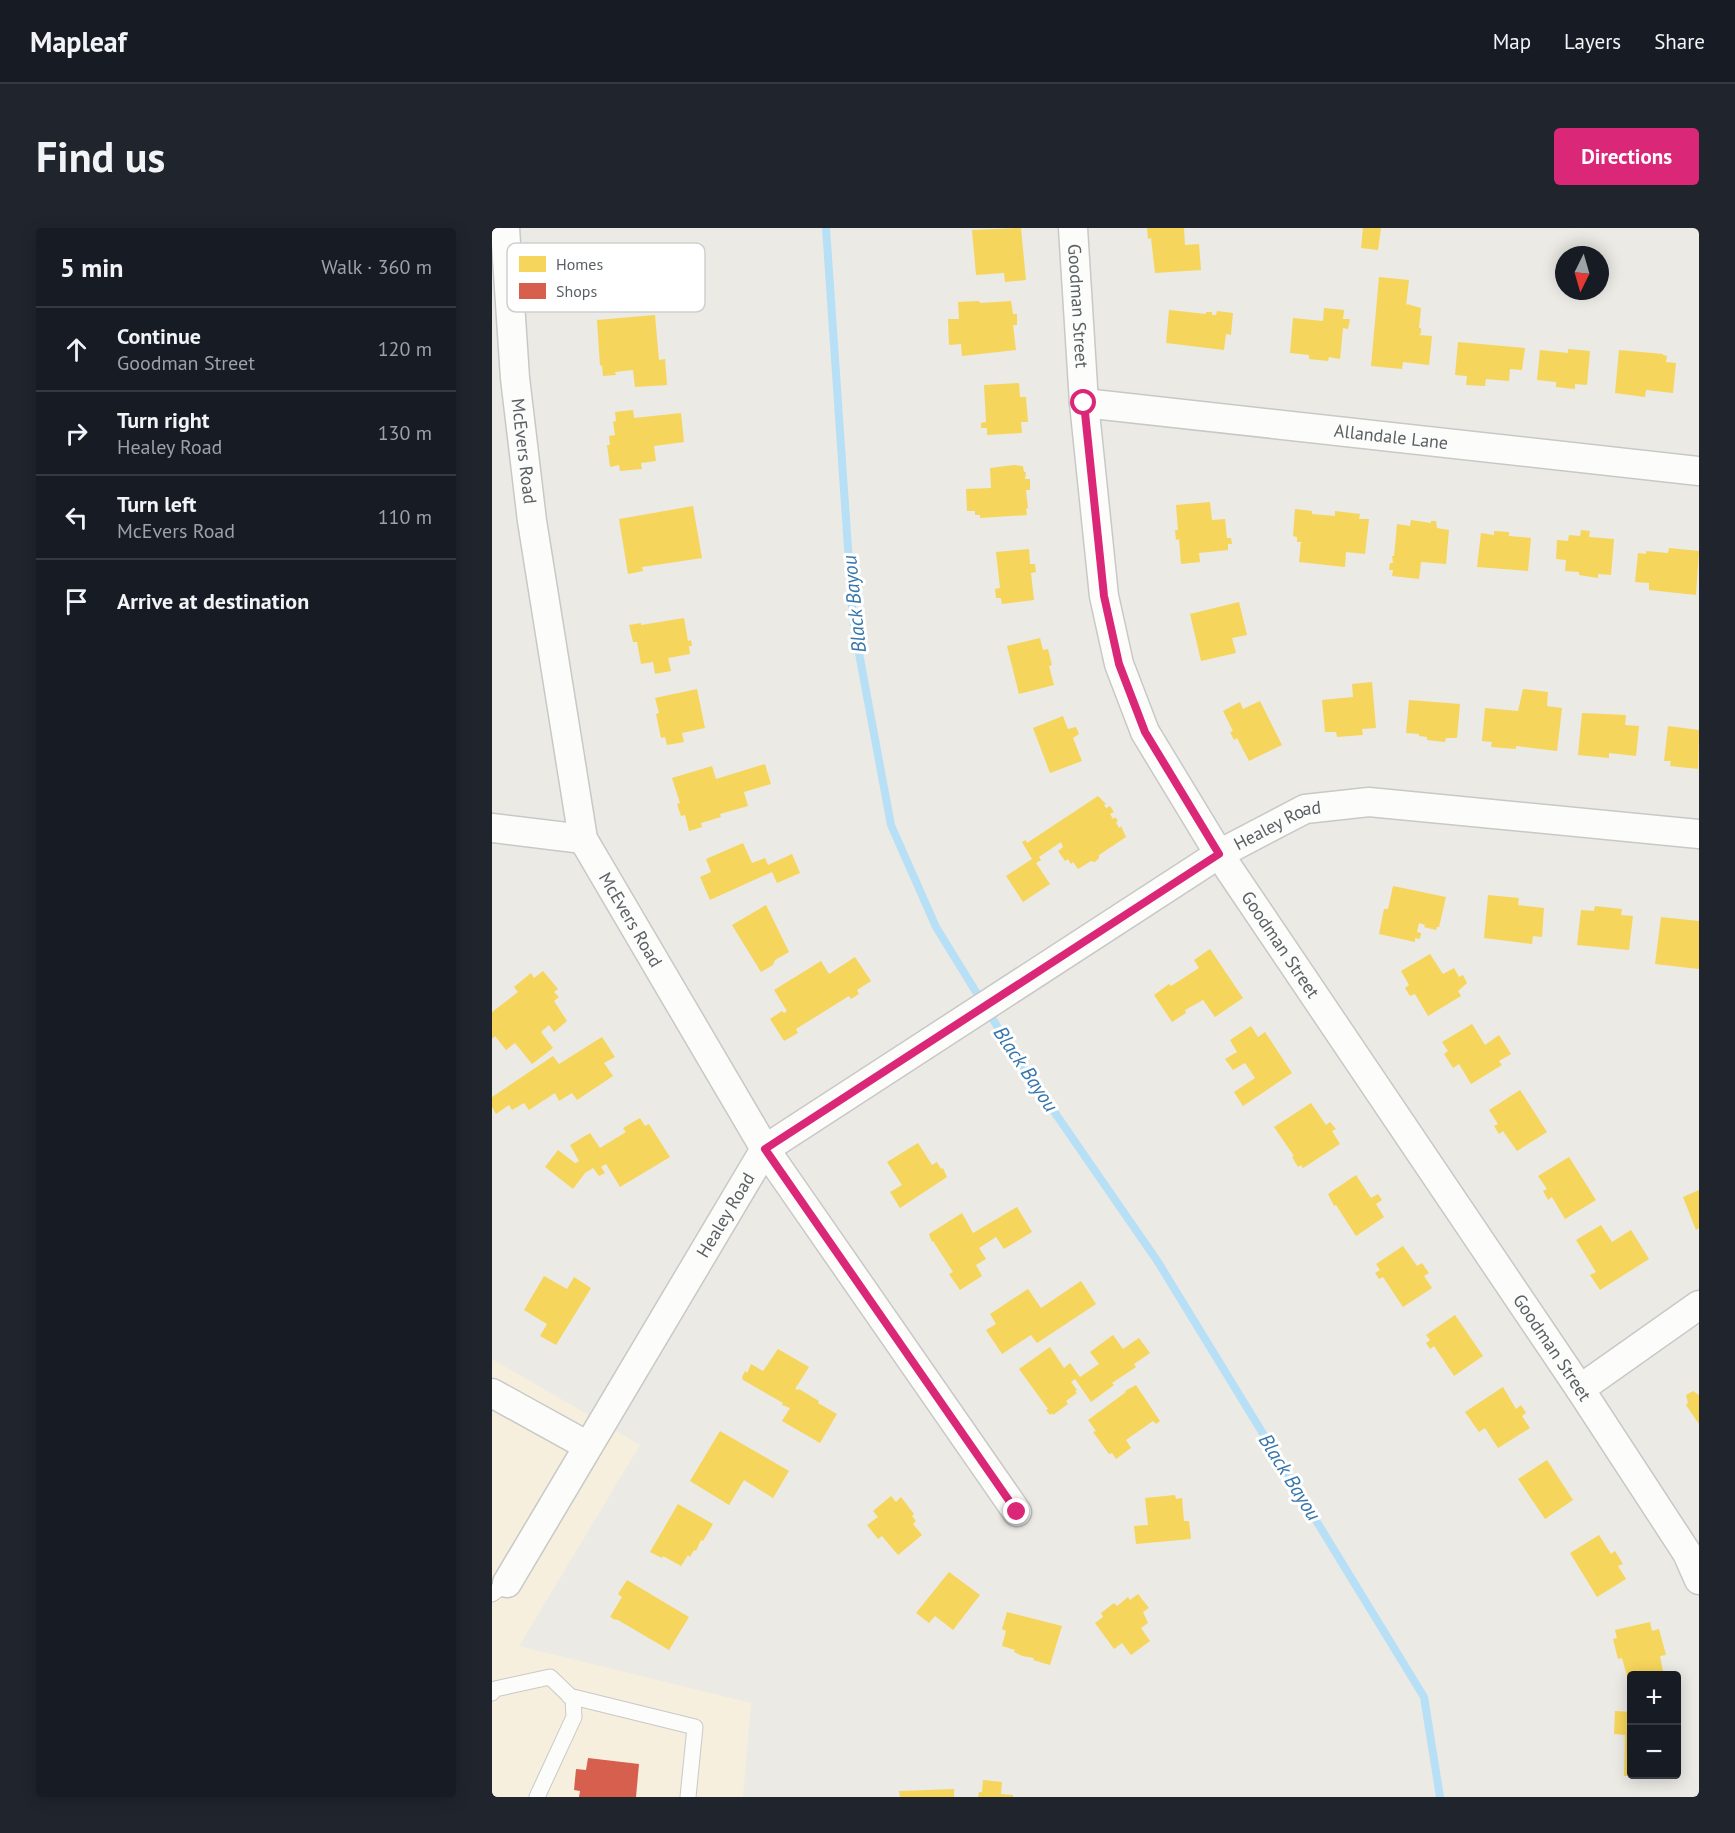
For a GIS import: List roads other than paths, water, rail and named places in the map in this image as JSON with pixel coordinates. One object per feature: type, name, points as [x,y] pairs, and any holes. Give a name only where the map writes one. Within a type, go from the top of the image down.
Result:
[{"type":"street","name":"McEvers Road","points":[[505,228],[507,261]]},
{"type":"street","name":"Goodman Street","points":[[1073,228],[1084,403],[1104,596],[1119,664],[1145,732],[1219,854],[1580,1389],[1687,1553],[1699,1580]]},
{"type":"street","name":"McEvers Road","points":[[510,312],[514,378],[532,521],[583,838],[765,1149],[1017,1512]]},
{"type":"street","name":"Allandale Lane","points":[[1084,403],[1699,471]]},
{"type":"street","name":"Healey Road","points":[[499,1588],[588,1446],[765,1149],[1219,854],[1305,809],[1370,802],[1699,834]]},
{"type":"street","points":[[492,828],[583,838]]},
{"type":"street","points":[[1580,1389],[1699,1305]]},
{"type":"street","points":[[492,1393],[588,1446]]},
{"type":"lane","points":[[492,1693],[495,1689],[550,1677],[573,1699],[574,1717],[537,1797]]},
{"type":"lane","points":[[569,1696],[695,1727],[688,1797]]},
{"type":"waterway","name":"Black Bayou","points":[[826,228],[853,621],[891,825],[936,927],[1013,1052],[1158,1262],[1424,1697],[1440,1797]]}]
